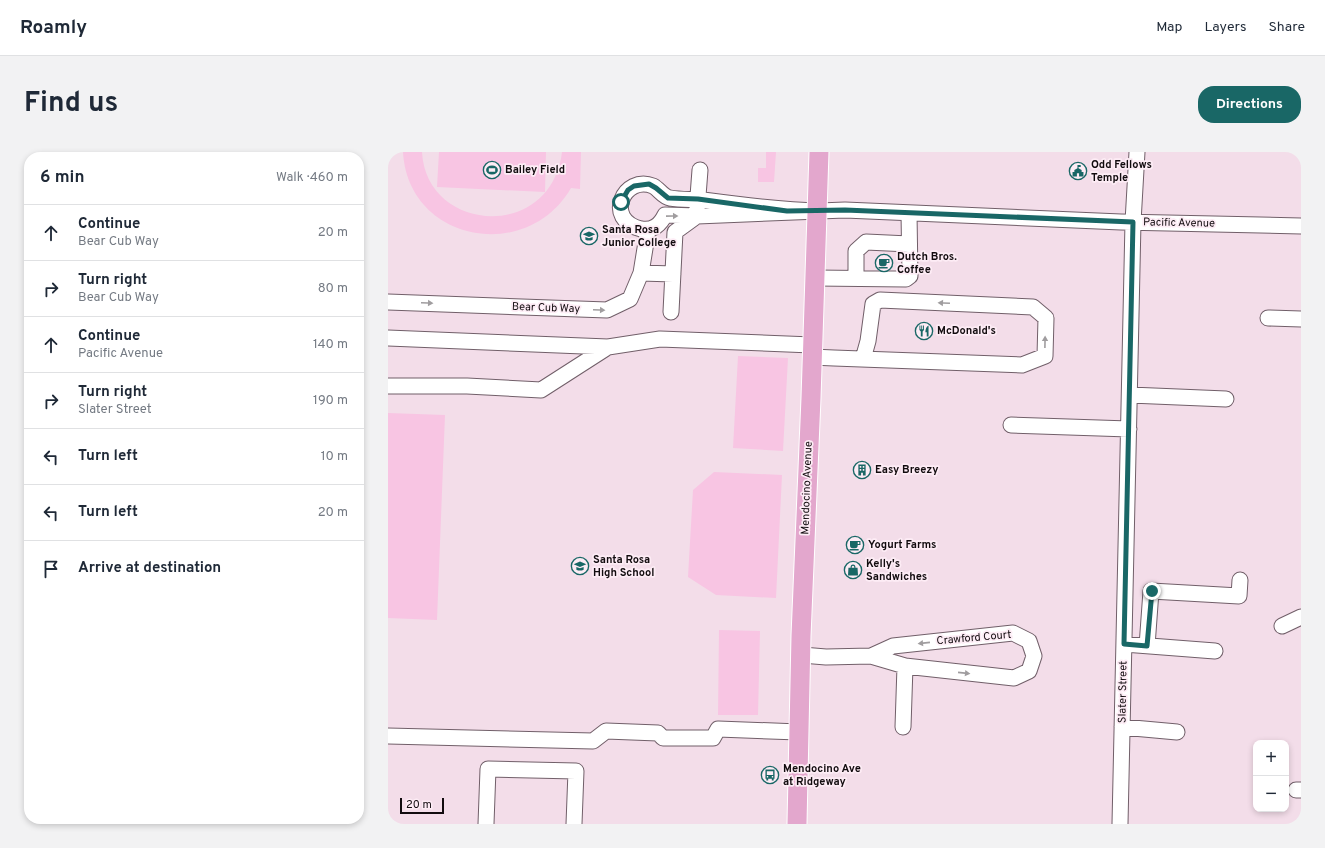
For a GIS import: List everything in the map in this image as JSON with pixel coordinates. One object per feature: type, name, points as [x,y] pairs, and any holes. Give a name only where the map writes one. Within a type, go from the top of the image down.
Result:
[{"type":"main road","name":"Mendocino Avenue","points":[[797,824],[819,152]]},
{"type":"street","name":"Slater Street","points":[[1120,824],[1133,222],[1137,152]]},
{"type":"street","points":[[697,216],[700,170]]},
{"type":"street","points":[[649,184],[668,198],[698,199],[787,211],[818,211],[665,216],[655,228],[648,230],[631,226],[622,216],[621,202],[624,195],[634,186],[649,184]]},
{"type":"street","name":"Pacific Avenue","points":[[818,211],[845,210],[1133,222],[1301,226]]},
{"type":"street","points":[[815,278],[906,279],[910,276],[909,213]]},
{"type":"street","points":[[671,312],[675,232],[697,216]]},
{"type":"street","name":"Bear Cub Way","points":[[388,302],[607,310],[630,299],[641,273],[648,230]]},
{"type":"street","points":[[856,278],[856,251],[866,242],[909,244]]},
{"type":"street","points":[[641,273],[672,274]]},
{"type":"street","points":[[388,338],[608,347],[660,339],[812,351],[863,359],[1022,365],[1045,356],[1046,318],[1033,307],[880,300],[873,304],[868,342],[863,359]]},
{"type":"street","points":[[1268,318],[1301,319]]},
{"type":"street","points":[[388,386],[467,386],[541,390],[608,347]]},
{"type":"street","points":[[1130,395],[1226,399]]},
{"type":"street","points":[[1011,425],[1129,429]]},
{"type":"street","points":[[1147,646],[1152,591],[1239,596],[1240,580]]},
{"type":"street","points":[[1282,626],[1301,617]]},
{"type":"street","name":"Crawford Court","points":[[802,655],[826,657],[871,656],[905,666],[1014,678],[1029,671],[1034,656],[1029,642],[1013,633],[893,646],[871,656]]},
{"type":"street","points":[[1124,644],[1215,651]]},
{"type":"street","points":[[903,727],[905,666]]},
{"type":"street","points":[[1122,727],[1177,732]]},
{"type":"street","points":[[388,736],[593,741],[606,730],[658,733],[663,738],[713,738],[718,729],[799,732]]},
{"type":"street","points":[[486,824],[488,769],[576,771],[574,824]]},
{"type":"shaded area","points":[[403,152],[422,152],[429,179],[444,199],[465,211],[489,216],[514,213],[536,201],[553,181],[562,152],[581,152],[580,189],[571,188],[551,212],[527,227],[500,234],[472,232],[447,223],[425,206],[410,183]]},
{"type":"shaded area","name":"Bailey Field","points":[[439,152],[546,152],[545,192],[437,187]]},
{"type":"shaded area","points":[[766,152],[776,152],[774,182],[758,182],[758,168],[766,168]]},
{"type":"shaded area","points":[[738,356],[788,358],[783,451],[733,448]]},
{"type":"shaded area","points":[[388,413],[445,415],[437,620],[388,618]]},
{"type":"shaded area","points":[[714,472],[782,475],[776,598],[716,595],[688,577],[693,490]]},
{"type":"shaded area","points":[[719,630],[760,631],[758,715],[718,715]]},
{"type":"place","name":"Bailey Field","points":[[492,170]]},
{"type":"place","name":"Odd Fellows Temple","points":[[1078,171]]},
{"type":"place","name":"Santa Rosa Junior College","points":[[589,236]]},
{"type":"place","name":"Dutch Bros. Coffee","points":[[884,263]]},
{"type":"place","name":"McDonald's","points":[[924,331]]},
{"type":"place","name":"Easy Breezy","points":[[862,470]]},
{"type":"place","name":"Yogurt Farms","points":[[855,545]]},
{"type":"place","name":"Santa Rosa High School","points":[[580,566]]},
{"type":"place","name":"Kelly's Sandwiches","points":[[853,570]]},
{"type":"place","name":"Mendocino Ave at Ridgeway","points":[[770,775]]},
{"type":"route","points":[[621,202],[628,190],[634,186],[649,184],[668,198],[698,199],[787,211],[845,210],[1133,222],[1124,644],[1147,646],[1152,591]]}]
